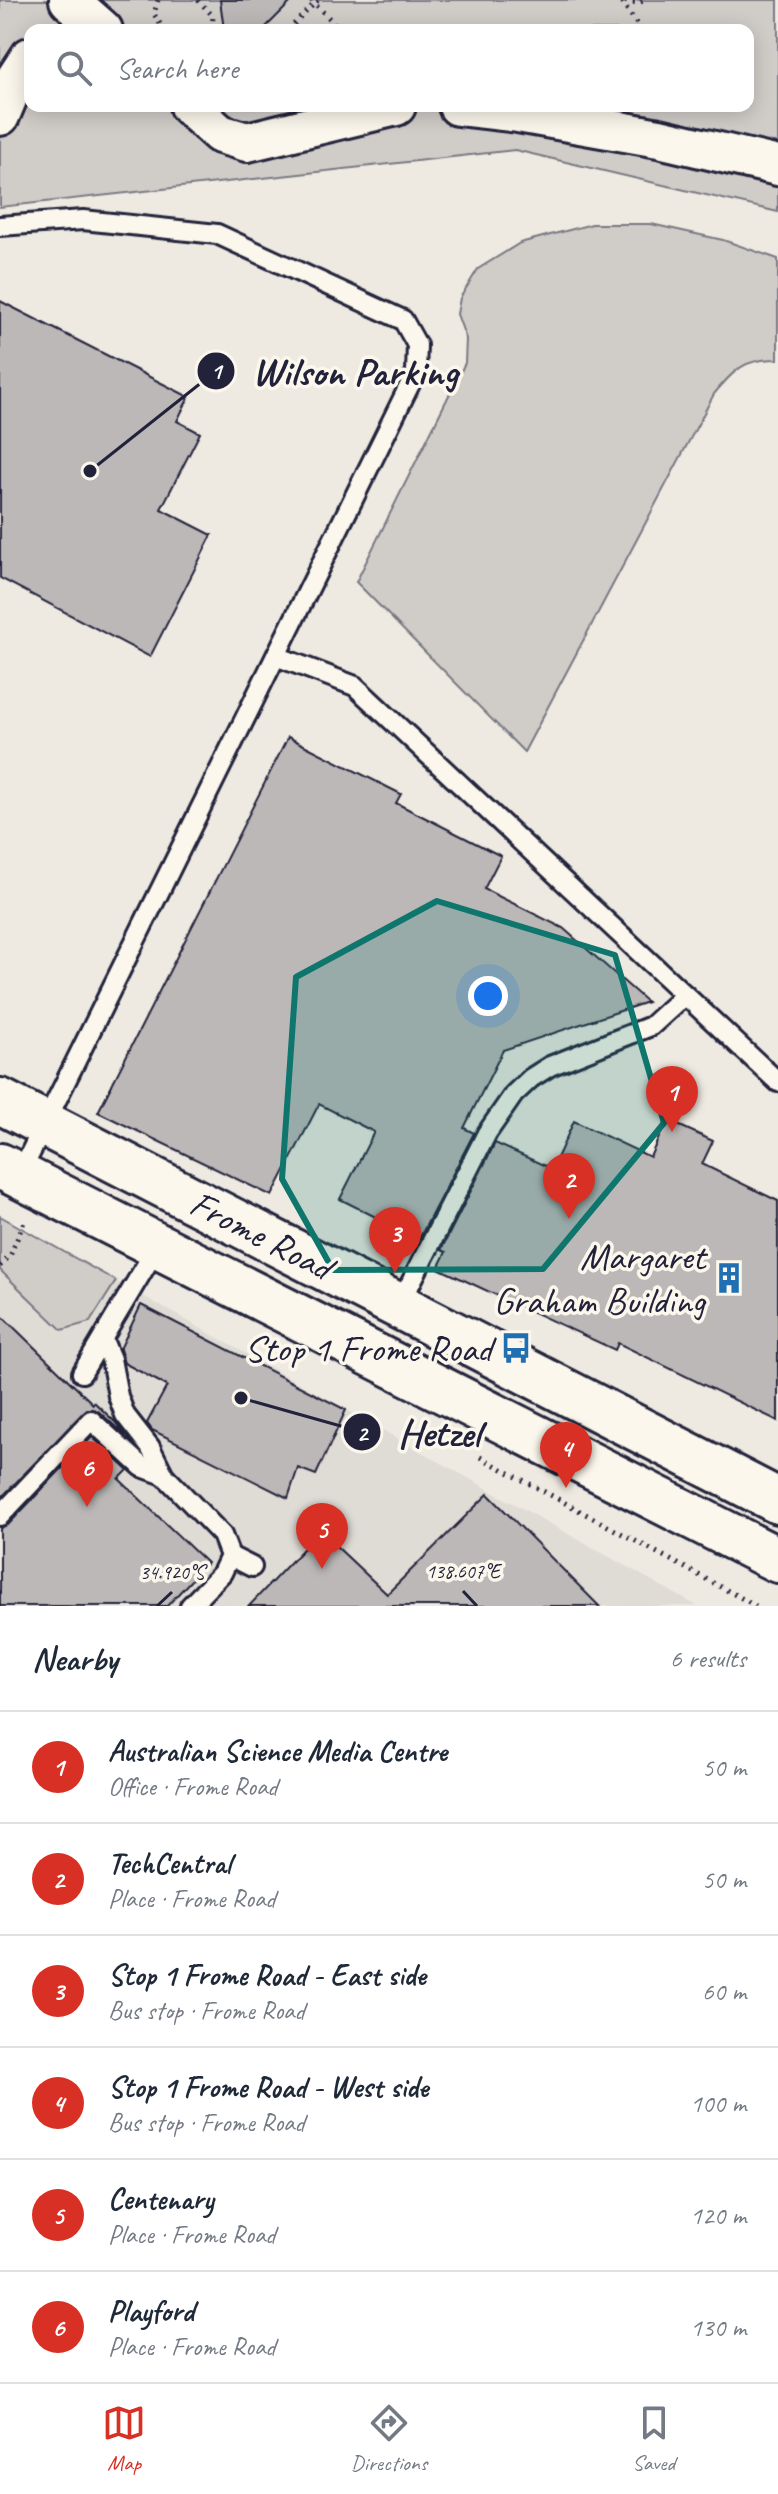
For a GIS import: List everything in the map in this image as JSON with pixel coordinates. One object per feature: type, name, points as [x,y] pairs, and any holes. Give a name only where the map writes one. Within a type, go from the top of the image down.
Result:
[{"type":"main road","name":"Frome Road","points":[[0,1101],[778,1501]]},
{"type":"main road","name":"Frome Road","points":[[10,1171],[778,1560]]},
{"type":"street","points":[[0,116],[24,66]]},
{"type":"street","points":[[196,112],[220,134],[247,142],[373,112]]},
{"type":"street","points":[[509,112],[659,138],[778,166]]},
{"type":"lane","points":[[0,226],[83,220],[217,234],[403,320],[417,345],[416,372],[45,1124],[10,1171]]},
{"type":"lane","points":[[276,656],[355,686],[778,1082]]},
{"type":"lane","points":[[399,1306],[487,1133],[514,1094],[550,1066],[651,1026],[685,995]]},
{"type":"lane","points":[[82,1373],[157,1247]]},
{"type":"lane","points":[[103,1340],[125,1415],[150,1447],[164,1475],[222,1535],[230,1556],[252,1567]]},
{"type":"lane","points":[[0,1516],[91,1420],[142,1467],[164,1475]]},
{"type":"lane","points":[[190,1606],[222,1573],[230,1556]]},
{"type":"path","points":[[158,0],[154,14],[160,24]]},
{"type":"path","points":[[198,0],[213,16],[212,24]]},
{"type":"path","points":[[620,1],[637,3],[647,0]]},
{"type":"path","points":[[293,24],[314,1],[335,24]]},
{"type":"path","points":[[620,1],[637,24]]},
{"type":"path","points":[[0,1266],[10,1256],[18,1235]]},
{"type":"highlighted area","points":[[437,901],[615,955],[664,1123],[543,1269],[333,1270],[282,1179],[296,977]]},
{"type":"shaded area","points":[[0,0],[778,0],[778,212],[515,150],[0,207]]},
{"type":"shaded area","points":[[592,224],[651,224],[723,240],[778,259],[778,359],[748,363],[714,394],[524,752],[356,582],[465,363],[466,339],[457,314],[460,298],[478,269],[520,243]]},
{"type":"shaded area","points":[[0,1216],[116,1281],[697,1606],[0,1606]]},
{"type":"shaded area","points":[[0,1216],[116,1281],[90,1322],[62,1330],[0,1270]]},
{"type":"building","points":[[220,0],[293,0],[269,24],[223,24]]},
{"type":"building","points":[[0,301],[189,397],[177,421],[200,433],[161,509],[212,535],[150,657],[0,578]]},
{"type":"building","points":[[288,737],[401,794],[396,803],[501,856],[484,889],[563,928],[647,1002],[503,1050],[464,1128],[474,1133],[419,1239],[340,1199],[374,1132],[319,1104],[272,1196],[98,1112]]},
{"type":"building","points":[[667,1120],[713,1141],[702,1164],[778,1201],[778,1421],[618,1343],[615,1350],[438,1268],[446,1252],[441,1250],[495,1143],[552,1169],[574,1121],[650,1157]]},
{"type":"building","points":[[141,1305],[346,1410],[316,1475],[298,1468],[288,1498],[152,1430],[147,1423],[167,1386],[124,1363],[120,1349]]},
{"type":"building","points":[[0,1314],[115,1422],[126,1436],[98,1411],[87,1409],[0,1499]]},
{"type":"building","points":[[92,1437],[128,1470],[119,1479],[207,1563],[167,1606],[0,1606],[0,1528],[9,1524]]},
{"type":"building","points":[[488,1494],[599,1606],[249,1606],[320,1531],[387,1594]]},
{"type":"place","name":"Wilson Parking","points":[[90,471]]},
{"type":"place","name":"Australian Science Media Centre","points":[[672,1132]]},
{"type":"place","name":"TechCentral","points":[[569,1219]]},
{"type":"place","name":"Stop 1 Frome Road - East side","points":[[395,1273]]},
{"type":"place","name":"Margaret Graham Building","points":[[729,1278]]},
{"type":"place","name":"Stop 1 Frome Road","points":[[516,1348]]},
{"type":"place","name":"Hetzel","points":[[241,1398]]},
{"type":"place","name":"Stop 1 Frome Road - West side","points":[[566,1488]]},
{"type":"place","name":"Playford","points":[[87,1507]]},
{"type":"place","name":"Centenary","points":[[322,1569]]}]
